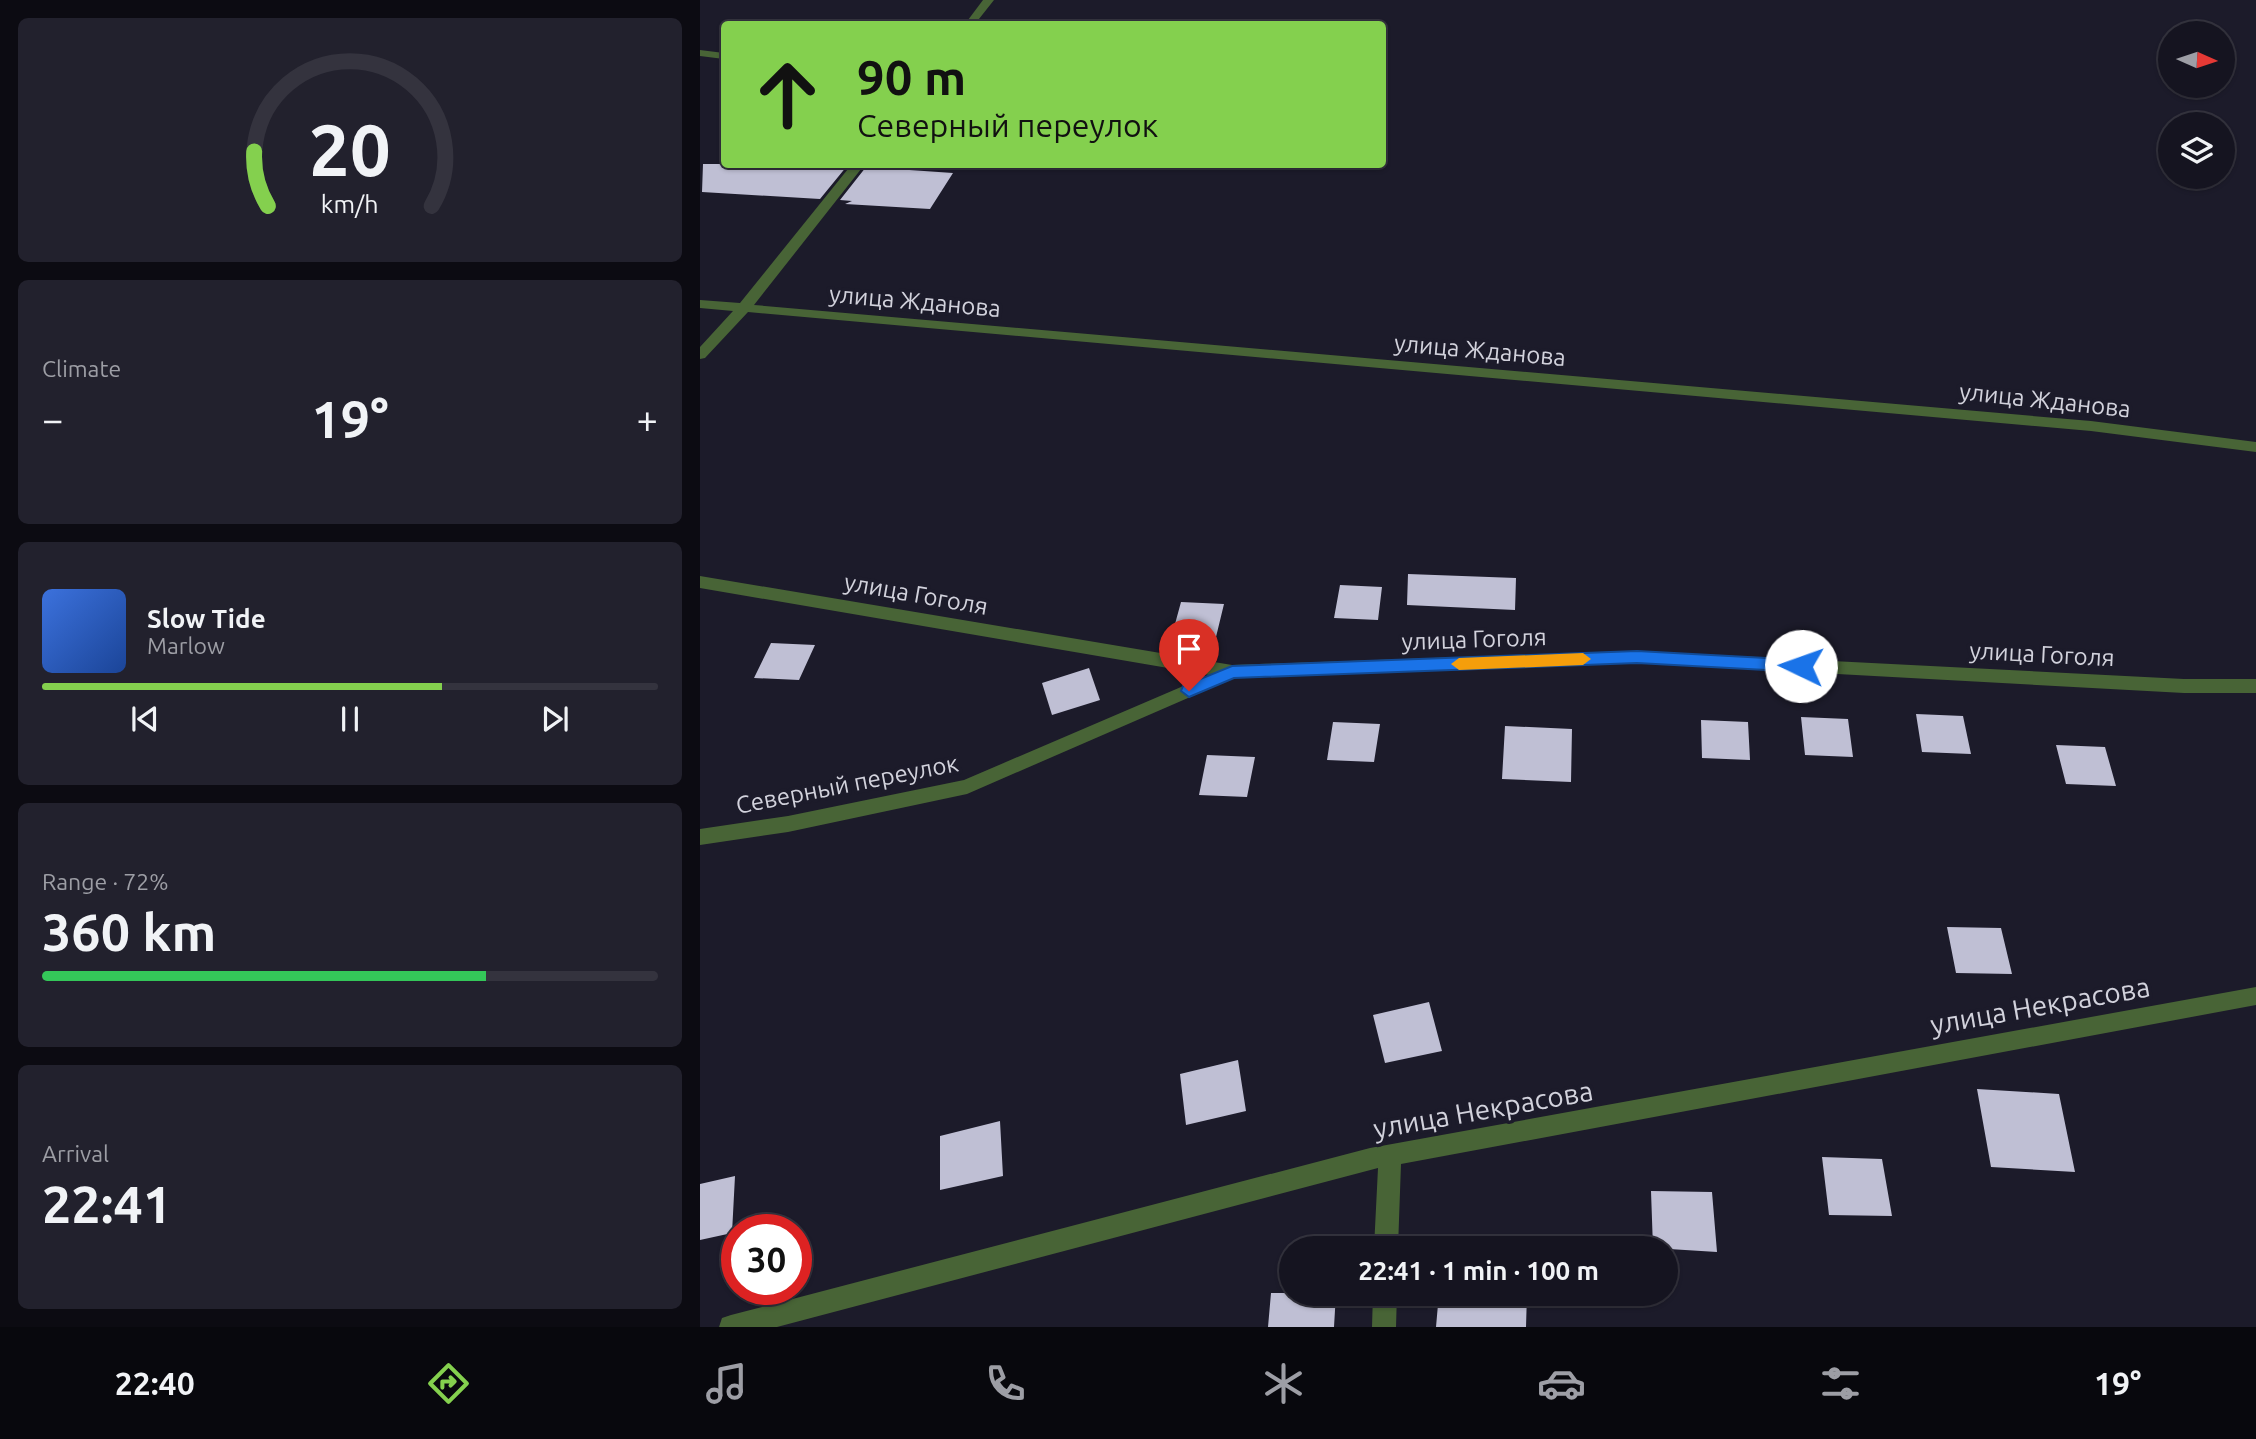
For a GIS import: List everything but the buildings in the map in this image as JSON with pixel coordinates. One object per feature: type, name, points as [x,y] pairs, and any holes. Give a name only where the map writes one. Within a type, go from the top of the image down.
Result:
[{"type":"street","points":[[972,21],[989,0]]},
{"type":"street","points":[[700,53],[721,56]]},
{"type":"street","points":[[700,355],[744,309],[856,168]]},
{"type":"street","name":"улица Жданова","points":[[700,304],[2091,426],[2256,447]]},
{"type":"street","name":"улица Гоголя","points":[[700,582],[1232,672],[1637,657],[2184,687],[2256,686]]},
{"type":"street","name":"Северный переулок","points":[[700,837],[788,824],[967,787],[1232,672]]},
{"type":"street","name":"улица Некрасова","points":[[731,1327],[1390,1156],[2256,996]]},
{"type":"street","points":[[1387,1236],[1390,1156]]},
{"type":"street","points":[[1384,1327],[1385,1306]]},
{"type":"slow traffic","points":[[1459,664],[1583,659]]},
{"type":"route","points":[[1189,691],[1232,672],[1637,657],[1801,666]]}]
